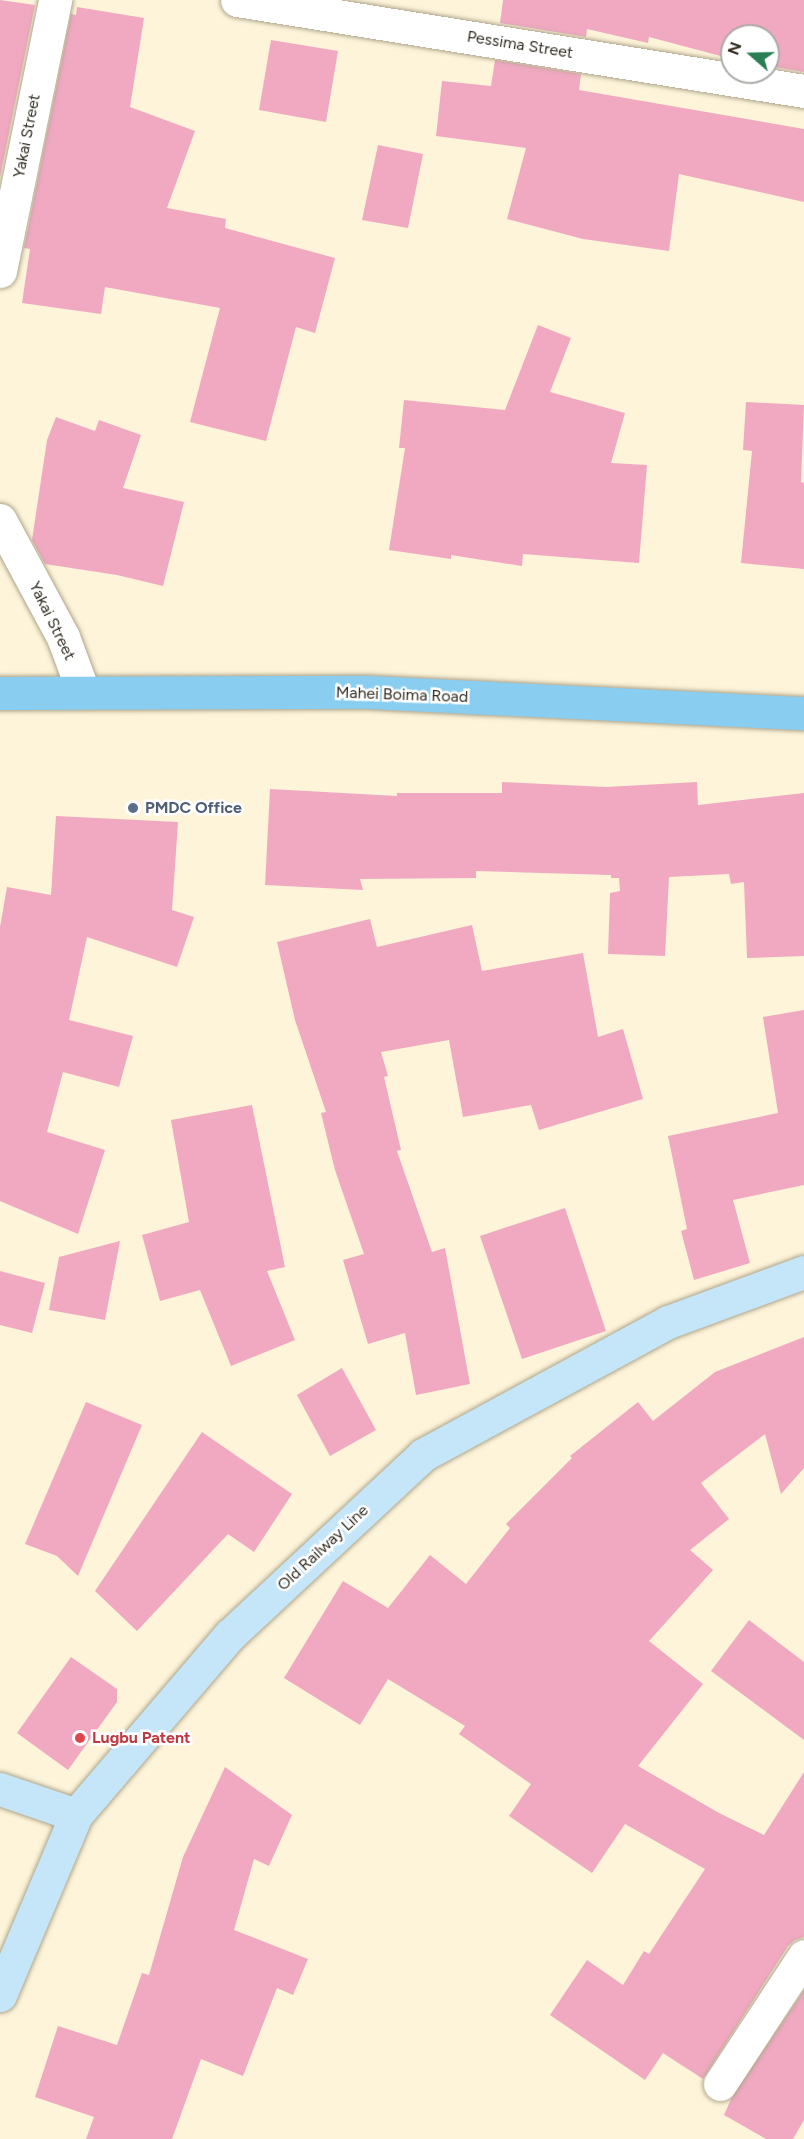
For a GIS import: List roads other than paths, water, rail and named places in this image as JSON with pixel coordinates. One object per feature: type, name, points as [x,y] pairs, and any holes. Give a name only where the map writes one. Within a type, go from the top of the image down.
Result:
[{"type":"main road","name":"Mahei Boima Road","points":[[0,693],[369,692],[804,712]]},
{"type":"street","name":"Yakai Street","points":[[0,271],[55,0]]},
{"type":"street","name":"Pessima Street","points":[[237,0],[804,91]]},
{"type":"street","name":"Yakai Street","points":[[0,519],[63,637],[83,691]]},
{"type":"street","name":"Old Railway Line","points":[[0,1995],[76,1815],[230,1635],[423,1455],[668,1322],[804,1272]]},
{"type":"street","points":[[0,1789],[76,1815]]},
{"type":"street","points":[[720,2084],[804,1956]]},
{"type":"place","name":"PMDC Office","points":[[133,808]]},
{"type":"place","name":"Lugbu Patent","points":[[80,1738]]}]
